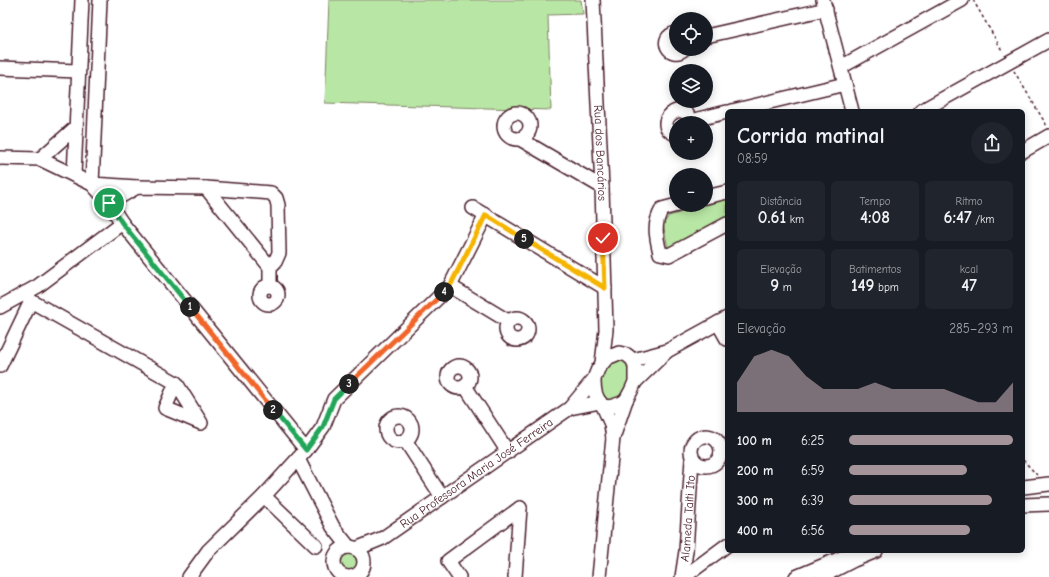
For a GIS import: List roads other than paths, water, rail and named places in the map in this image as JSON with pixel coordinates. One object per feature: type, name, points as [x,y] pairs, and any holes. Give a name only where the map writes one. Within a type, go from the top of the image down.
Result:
[{"type":"street","points":[[74,175],[82,0]]},
{"type":"street","points":[[92,184],[100,0]]},
{"type":"street","name":"Rua dos Bancários","points":[[593,0],[602,187],[605,288],[606,330],[602,363]]},
{"type":"street","points":[[841,67],[962,0]]},
{"type":"street","points":[[713,34],[824,4],[851,109]]},
{"type":"street","points":[[669,36],[667,40],[667,47],[669,49]]},
{"type":"street","points":[[924,109],[1049,40]]},
{"type":"street","points":[[0,68],[78,71]]},
{"type":"street","points":[[740,109],[845,84]]},
{"type":"street","points":[[669,128],[666,122],[669,115],[676,111],[683,112],[687,116]]},
{"type":"street","points":[[712,116],[725,113]]},
{"type":"street","points":[[40,159],[75,128]]},
{"type":"street","points":[[1025,150],[1049,136]]},
{"type":"street","points":[[520,139],[602,187]]},
{"type":"street","points":[[0,158],[40,159],[92,184],[109,203],[122,223],[302,455],[333,527],[335,555],[332,573],[343,576],[353,576],[361,571],[364,562],[363,556],[333,527]]},
{"type":"street","points":[[92,184],[137,187],[206,188],[262,191],[271,193],[276,198],[278,205],[279,253],[275,262],[270,267]]},
{"type":"street","points":[[109,203],[137,187]]},
{"type":"street","points":[[206,188],[270,267],[270,286]]},
{"type":"street","points":[[713,195],[725,192]]},
{"type":"street","points":[[669,207],[662,209],[656,219],[657,239],[660,253],[669,254],[725,225]]},
{"type":"street","points":[[472,208],[486,215],[605,288]]},
{"type":"street","points":[[189,577],[208,551],[264,496],[302,455],[323,427],[334,399],[450,286],[486,215]]},
{"type":"street","points":[[0,366],[28,297],[38,286],[122,223]]},
{"type":"street","points":[[450,286],[508,321]]},
{"type":"street","points":[[0,307],[28,297],[176,383]]},
{"type":"street","points":[[633,360],[666,352],[723,321]]},
{"type":"street","name":"Rua dos Bancários","points":[[606,330],[619,353]]},
{"type":"street","points":[[599,577],[613,438],[626,400],[635,382],[666,352]]},
{"type":"street","points":[[613,438],[611,424],[595,392],[594,379],[602,363],[607,358],[619,353],[627,355],[633,360],[635,367],[635,382]]},
{"type":"street","name":"Rua Professora Maria José Ferreira","points":[[353,548],[383,538],[508,452],[570,408],[594,379]]},
{"type":"street","points":[[465,386],[508,452]]},
{"type":"street","points":[[602,404],[610,407],[626,400]]},
{"type":"street","name":"Rua Professora Maria José Ferreira","points":[[570,408],[602,404]]},
{"type":"street","points":[[405,440],[442,497]]},
{"type":"street","name":"Alameda Taiti Ito","points":[[683,577],[692,459]]},
{"type":"street","points":[[1025,487],[1047,484]]},
{"type":"street","points":[[264,496],[316,546]]},
{"type":"street","points":[[1025,505],[1049,504]]},
{"type":"street","points":[[459,577],[448,561],[520,508],[515,577]]},
{"type":"street","name":"Rua Professora Maria José Ferreira","points":[[364,562],[383,538]]},
{"type":"street","points":[[683,577],[725,546]]},
{"type":"street","points":[[335,555],[341,549],[353,548]]},
{"type":"street","points":[[796,577],[853,553]]},
{"type":"street","points":[[821,577],[871,553]]}]
